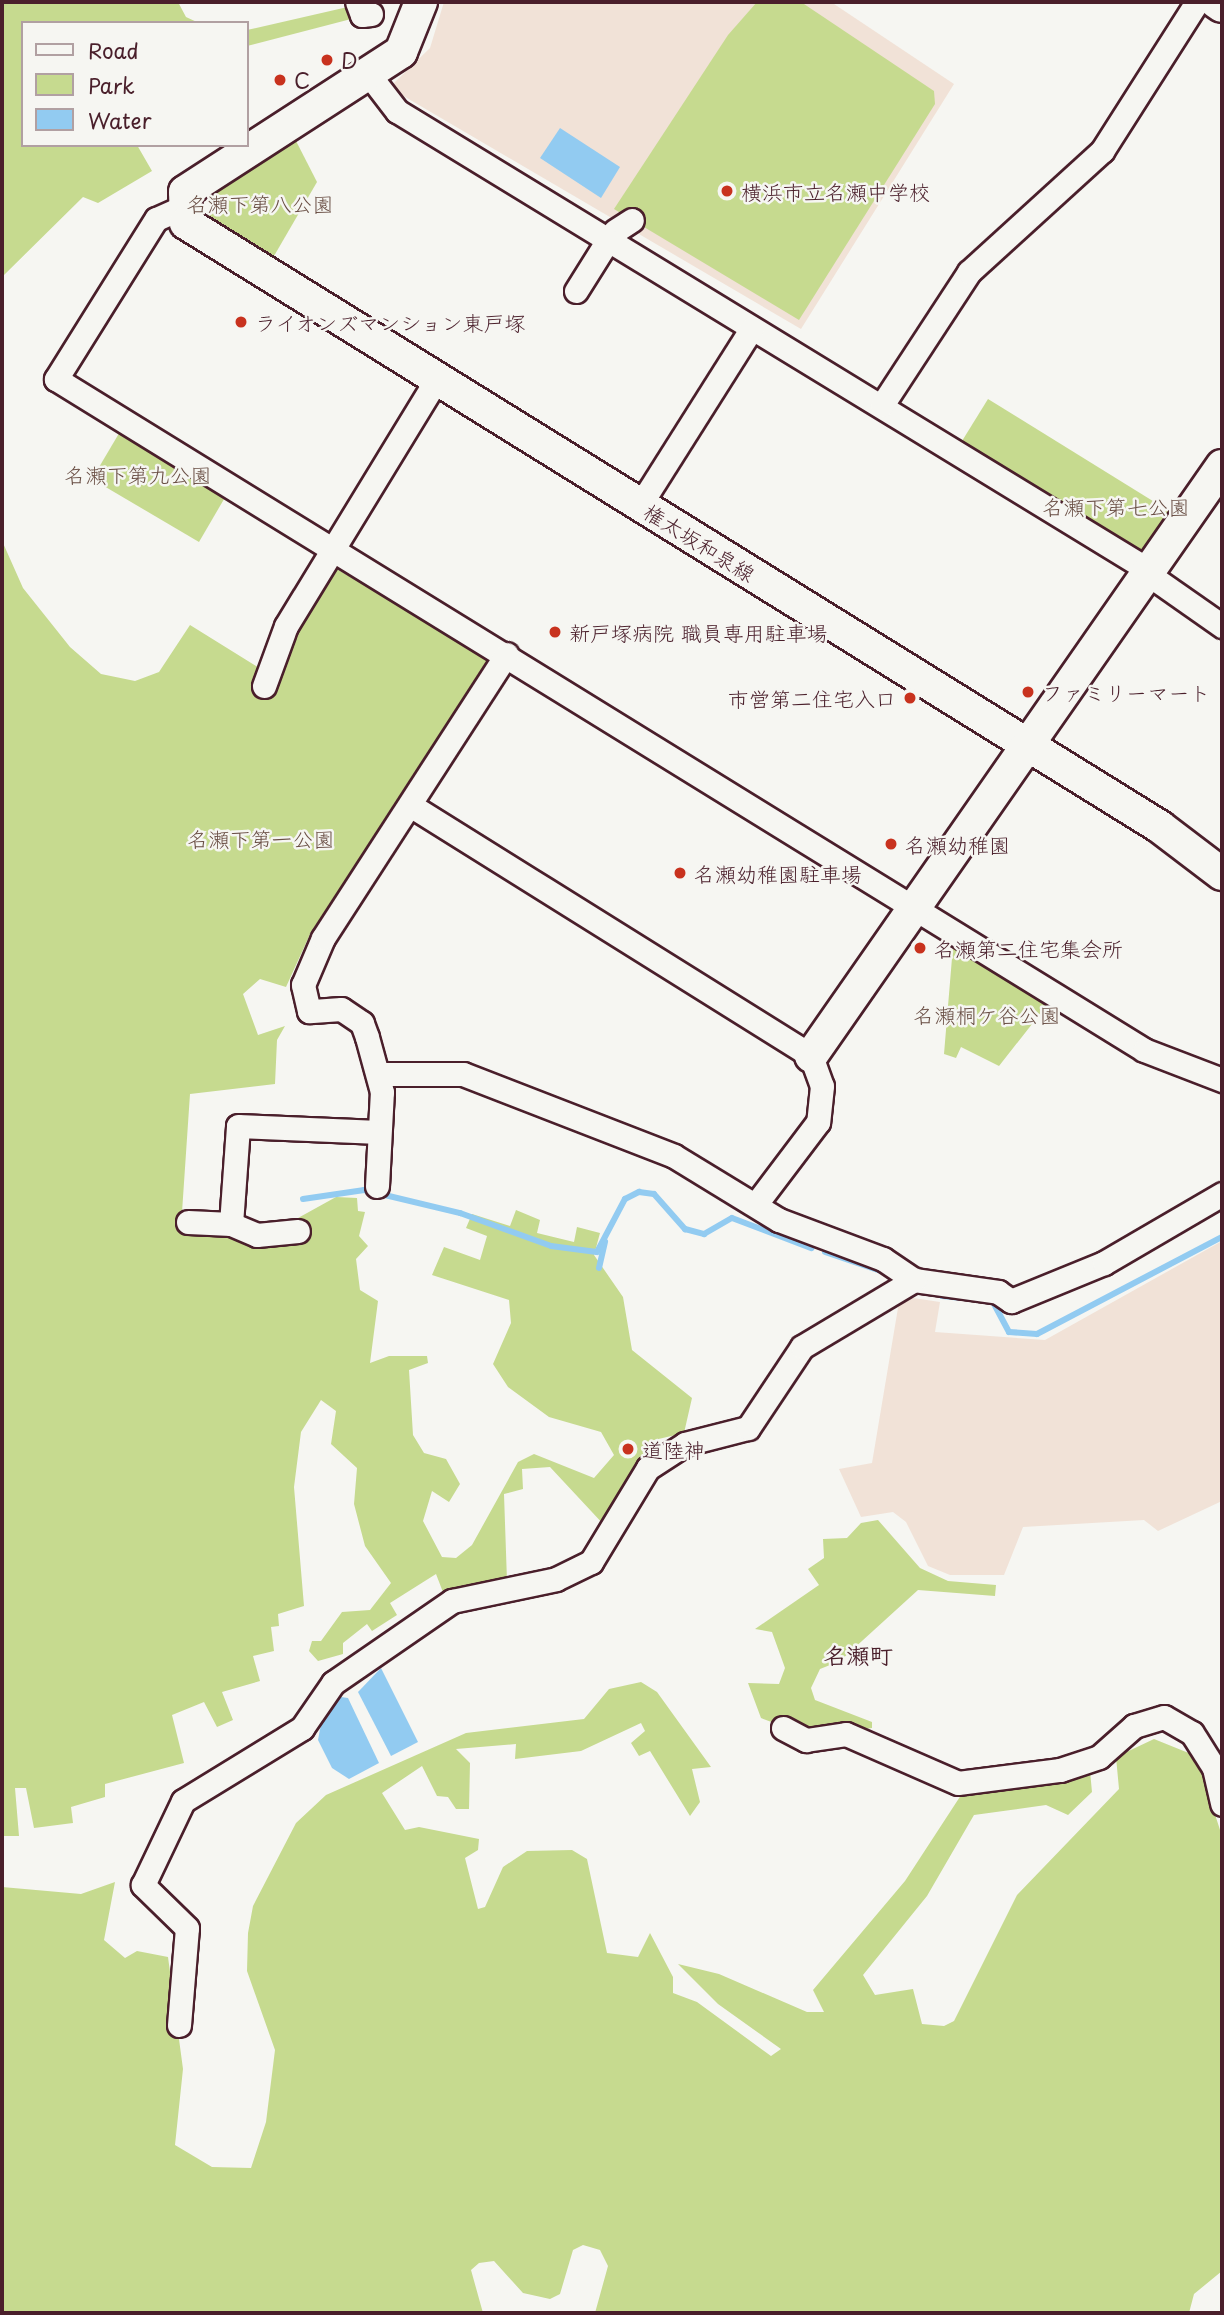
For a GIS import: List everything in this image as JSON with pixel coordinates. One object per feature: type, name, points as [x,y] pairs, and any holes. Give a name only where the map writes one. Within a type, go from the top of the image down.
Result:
[{"type":"street","points":[[421,2],[401,52],[370,76],[199,180],[185,192],[181,208],[156,219],[56,379],[914,904],[1144,1050],[1222,1080]]},
{"type":"street","points":[[882,405],[969,272],[1102,151],[1197,2]]},
{"type":"street","points":[[1216,2],[1222,6]]},
{"type":"street","points":[[370,76],[397,111],[618,230],[752,328],[882,405],[1146,571],[1222,626]]},
{"type":"street","name":"権太坂和泉線","points":[[181,208],[198,234],[1023,743],[1222,874]]},
{"type":"street","points":[[576,291],[618,230]]},
{"type":"street","points":[[640,505],[752,328]]},
{"type":"street","points":[[264,686],[286,626],[332,546],[436,380]]},
{"type":"street","points":[[811,1056],[1023,743],[1222,466]]},
{"type":"street","points":[[376,1186],[378,1074],[362,1023],[341,1009],[309,1012],[303,985],[323,938],[507,654]]},
{"type":"street","points":[[410,805],[811,1056],[822,1086],[818,1122],[757,1204]]},
{"type":"street","points":[[378,1074],[463,1074],[674,1156],[757,1204],[779,1220],[883,1259],[914,1280],[998,1292],[1011,1301],[1104,1263],[1222,1194]]},
{"type":"street","points":[[231,1224],[238,1126],[379,1132]]},
{"type":"street","points":[[188,1222],[231,1224],[257,1236],[298,1231]]},
{"type":"street","points":[[179,2025],[187,1928],[143,1885],[183,1801],[302,1728],[333,1682],[435,1610],[452,1601],[556,1579],[591,1562],[648,1468],[685,1444],[748,1428],[802,1347],[914,1280]]},
{"type":"street","points":[[783,1728],[806,1741],[846,1734],[958,1783],[1060,1770],[1099,1757],[1134,1726],[1164,1717],[1192,1733],[1214,1768],[1222,1804]]},
{"type":"shaded area","name":"横浜市立名瀬中学校","points":[[444,2],[831,2],[954,84],[801,329],[395,91],[394,83],[430,48]]},
{"type":"shaded area","points":[[1222,1241],[1222,1501],[1158,1531],[1144,1520],[1023,1527],[1004,1575],[950,1575],[928,1566],[906,1522],[893,1512],[861,1517],[839,1469],[872,1463],[900,1296],[940,1302],[935,1332],[1045,1340]]},
{"type":"green space","points":[[2,2],[178,2],[186,17],[195,21],[21,21],[21,147],[138,147],[152,171],[98,203],[83,197],[2,277]]},
{"type":"green space","points":[[757,2],[801,2],[934,91],[935,104],[799,320],[614,209],[728,35]]},
{"type":"green space","points":[[352,6],[355,18],[248,46],[248,30]]},
{"type":"green space","name":"名瀬下第八公園","points":[[294,137],[317,182],[274,256],[209,216],[210,190]]},
{"type":"green space","name":"名瀬下第七公園","points":[[988,399],[1169,511],[1140,552],[962,441]]},
{"type":"green space","name":"名瀬下第九公園","points":[[121,430],[227,494],[199,542],[92,479]]},
{"type":"green space","name":"名瀬下第一公園","points":[[2,495],[3,543],[23,588],[70,647],[101,674],[135,681],[159,672],[190,625],[261,669],[253,681],[269,688],[333,567],[487,655],[489,665],[382,833],[311,932],[286,987],[260,979],[243,994],[258,1035],[285,1026],[277,1040],[275,1084],[190,1094],[181,1227],[300,1233],[298,1218],[336,1197],[357,1198],[358,1211],[365,1212],[359,1236],[368,1246],[356,1259],[360,1290],[378,1301],[370,1363],[389,1356],[427,1356],[428,1363],[409,1370],[413,1435],[424,1453],[446,1459],[460,1484],[449,1502],[432,1491],[423,1521],[442,1557],[456,1558],[472,1545],[518,1462],[534,1454],[594,1478],[614,1455],[601,1432],[549,1417],[508,1387],[493,1364],[511,1323],[509,1300],[432,1275],[444,1247],[480,1260],[487,1236],[466,1228],[472,1214],[510,1226],[516,1210],[540,1220],[537,1233],[574,1242],[577,1227],[600,1233],[594,1255],[623,1297],[632,1350],[692,1398],[684,1433],[650,1441],[647,1467],[605,1526],[550,1467],[522,1469],[523,1489],[504,1494],[507,1581],[446,1600],[436,1574],[390,1603],[397,1615],[372,1631],[367,1624],[343,1643],[343,1654],[318,1661],[309,1651],[312,1641],[321,1641],[342,1612],[370,1610],[391,1583],[365,1546],[354,1504],[357,1468],[331,1444],[336,1411],[321,1400],[301,1432],[294,1487],[304,1606],[278,1614],[279,1626],[271,1627],[274,1651],[253,1656],[260,1681],[222,1692],[233,1720],[217,1727],[204,1702],[172,1715],[184,1763],[105,1784],[105,1797],[71,1807],[73,1823],[34,1828],[26,1788],[15,1788],[19,1836],[2,1836]]},
{"type":"green space","name":"名瀬桐ケ谷公園","points":[[953,946],[1047,1005],[999,1066],[961,1047],[956,1058],[944,1054]]},
{"type":"green space","points":[[878,1520],[920,1568],[948,1581],[996,1585],[995,1596],[918,1590],[840,1661],[820,1669],[811,1688],[815,1700],[872,1722],[872,1728],[809,1736],[761,1718],[748,1683],[779,1684],[785,1668],[772,1632],[755,1629],[819,1585],[808,1569],[824,1558],[823,1539],[847,1538],[861,1523]]},
{"type":"green space","points":[[641,1682],[657,1692],[711,1767],[692,1769],[700,1802],[690,1816],[650,1751],[639,1756],[631,1743],[645,1731],[641,1723],[581,1751],[515,1759],[516,1744],[456,1749],[470,1763],[469,1809],[456,1809],[448,1797],[437,1796],[422,1766],[382,1793],[405,1830],[419,1827],[479,1839],[478,1850],[465,1858],[478,1909],[485,1907],[503,1867],[527,1851],[572,1850],[587,1859],[607,1953],[638,1957],[650,1933],[673,1977],[673,1993],[697,2002],[771,2056],[781,2049],[718,2004],[678,1964],[719,1974],[807,2012],[824,2012],[813,1990],[905,1881],[965,1789],[1045,1784],[1090,1771],[1092,1792],[1068,1815],[1046,1805],[974,1815],[927,1896],[863,1975],[875,1995],[913,1989],[922,2024],[944,2026],[954,2021],[1017,1895],[1119,1789],[1116,1757],[1154,1739],[1196,1756],[1222,1836],[1222,2271],[1194,2294],[1189,2313],[595,2313],[608,2266],[600,2250],[583,2245],[573,2250],[560,2294],[550,2299],[523,2293],[494,2261],[479,2263],[471,2270],[483,2313],[2,2313],[2,1887],[81,1894],[115,1882],[104,1940],[125,1958],[137,1951],[168,1957],[183,2069],[175,2145],[212,2167],[251,2168],[266,2122],[275,2050],[247,1971],[248,1933],[253,1906],[296,1823],[326,1795],[466,1733],[584,1719],[609,1689]]},
{"type":"water","points":[[560,128],[620,167],[601,198],[540,158]]},
{"type":"water","points":[[381,1668],[418,1742],[391,1756],[358,1692]]},
{"type":"water","points":[[341,1697],[348,1698],[379,1763],[349,1779],[332,1768],[318,1740],[322,1719]]},
{"type":"waterway","points":[[303,1199],[364,1190],[460,1213],[551,1246],[597,1252],[625,1199],[639,1192],[654,1194],[685,1229],[704,1234],[732,1218],[811,1248]]},
{"type":"waterway","points":[[986,1301],[993,1302],[1009,1332],[1037,1334],[1222,1237]]},
{"type":"waterway","points":[[599,1268],[605,1242]]},
{"type":"waterway","points":[[825,1252],[887,1273]]},
{"type":"waterway","points":[[942,1296],[962,1298]]},
{"type":"place","name":"D","points":[[327,60]]},
{"type":"place","name":"C","points":[[280,80]]},
{"type":"place","name":"横浜市立名瀬中学校","points":[[727,191]]},
{"type":"place","name":"ライオンズマンション東戸塚","points":[[241,322]]},
{"type":"place","name":"新戸塚病院 職員専用駐車場","points":[[555,632]]},
{"type":"place","name":"ファミリーマート","points":[[1028,692]]},
{"type":"place","name":"市営第二住宅入口","points":[[910,698]]},
{"type":"place","name":"名瀬幼稚園","points":[[891,844]]},
{"type":"place","name":"名瀬幼稚園駐車場","points":[[680,873]]},
{"type":"place","name":"名瀬第二住宅集会所","points":[[920,948]]},
{"type":"place","name":"道陸神","points":[[628,1449]]},
{"type":"district","name":"名瀬町","points":[[858,1655]]}]
